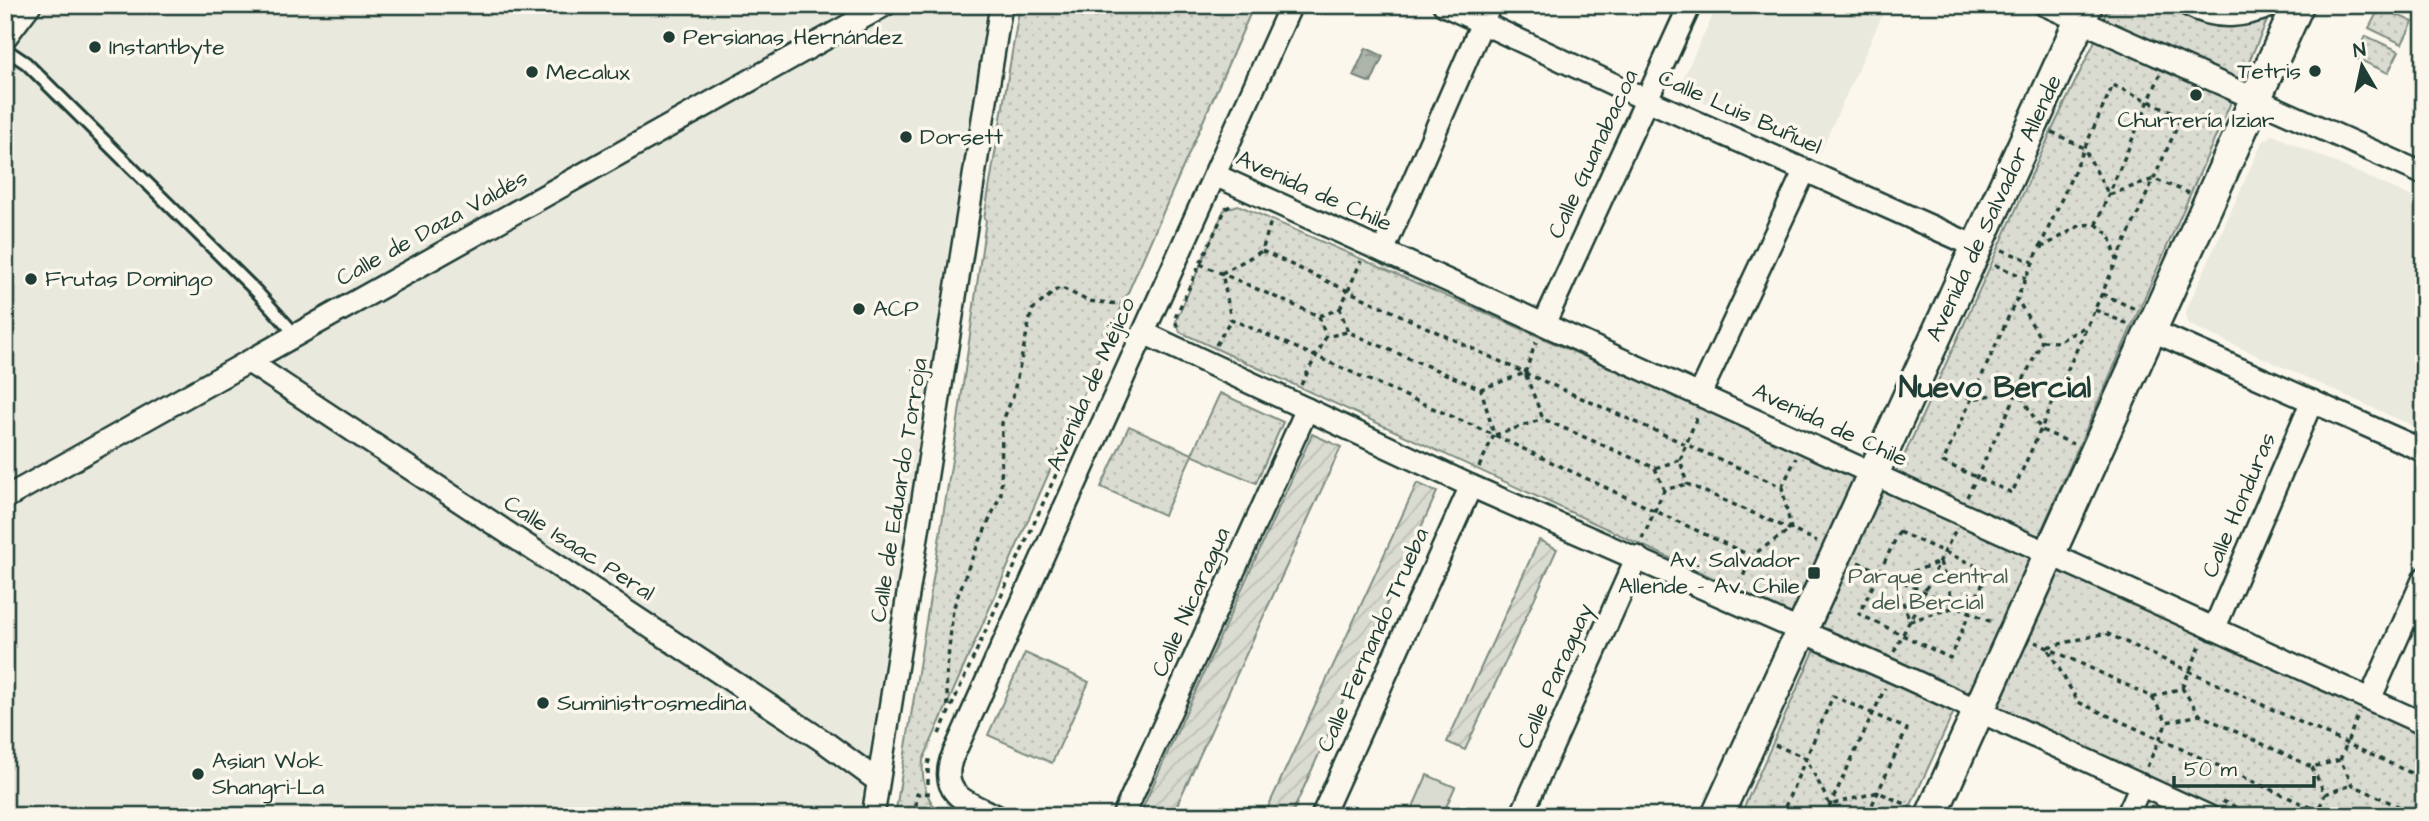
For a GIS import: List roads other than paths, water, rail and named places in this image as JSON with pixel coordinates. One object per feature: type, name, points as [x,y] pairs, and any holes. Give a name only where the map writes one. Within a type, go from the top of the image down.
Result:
[{"type":"street","points":[[5,38],[30,5]]},
{"type":"street","name":"Calle de Daza Valdés","points":[[5,498],[885,5]]},
{"type":"street","name":"Calle de Eduardo Torroja","points":[[873,816],[1001,5]]},
{"type":"street","name":"Avenida de Méjico","points":[[996,816],[958,796],[940,790],[951,760],[1291,5]]},
{"type":"street","name":"Calle Luis Buñuel","points":[[1444,5],[1486,14],[1647,100],[1989,253]]},
{"type":"street","name":"Calle Guanabacoa","points":[[1541,332],[1690,5]]},
{"type":"street","points":[[2045,5],[2084,13],[2256,98],[2423,172]]},
{"type":"street","points":[[2188,5],[2201,12],[2222,17],[2249,15],[2274,5]]},
{"type":"street","points":[[1921,811],[1978,712],[2004,627],[2050,555],[2142,323],[2256,98],[2298,5]]},
{"type":"street","name":"Avenida de Salvador Allende","points":[[1717,816],[1801,631],[1848,555],[1874,473],[1989,253],[2084,13]]},
{"type":"street","points":[[1383,251],[1486,14]]},
{"type":"street","points":[[1700,403],[1805,170]]},
{"type":"street","name":"Avenida de Chile","points":[[1215,175],[1383,251],[1541,332],[1700,403],[1874,473],[2050,555],[2209,635],[2365,705],[2424,724]]},
{"type":"street","points":[[2142,323],[2424,451]]},
{"type":"street","points":[[1144,332],[1307,409],[1475,476],[1639,549],[1801,631],[1893,663],[1978,712],[2144,776],[2213,808]]},
{"type":"street","name":"Calle Isaac Peral","points":[[249,362],[826,743],[878,781]]},
{"type":"street","name":"Calle Honduras","points":[[2209,635],[2312,401]]},
{"type":"street","name":"Calle Nicaragua","points":[[1123,816],[1307,409]]},
{"type":"street","name":"Calle Fernando Trueba","points":[[1322,816],[1475,476]]},
{"type":"street","name":"Calle Paraguay","points":[[1521,816],[1639,549]]},
{"type":"street","points":[[2365,705],[2424,578]]},
{"type":"street","points":[[2127,816],[2144,776]]},
{"type":"lane","points":[[5,49],[36,73],[257,292],[296,335]]},
{"type":"water","points":[[1366,48],[1383,56],[1371,83],[1353,76]]},
{"type":"place","name":"Persianas Hernández","points":[[669,37]]},
{"type":"place","name":"Instantbyte","points":[[95,47]]},
{"type":"place","name":"Tetris","points":[[2315,71]]},
{"type":"place","name":"Mecalux","points":[[532,72]]},
{"type":"place","name":"Churrería Iziar","points":[[2196,95]]},
{"type":"place","name":"Dorsett","points":[[906,137]]},
{"type":"place","name":"Frutas Domingo","points":[[31,279]]},
{"type":"place","name":"ACP","points":[[859,309]]},
{"type":"place","name":"Av. Salvador Allende - Av. Chile","points":[[1814,573]]},
{"type":"place","name":"Suministrosmedina","points":[[543,703]]},
{"type":"place","name":"Asian Wok Shangri-La","points":[[198,774]]},
{"type":"district","name":"Nuevo Bercial","points":[[1995,388]]},
{"type":"park label","name":"Parque central del Bercial","points":[[1928,589]]}]
